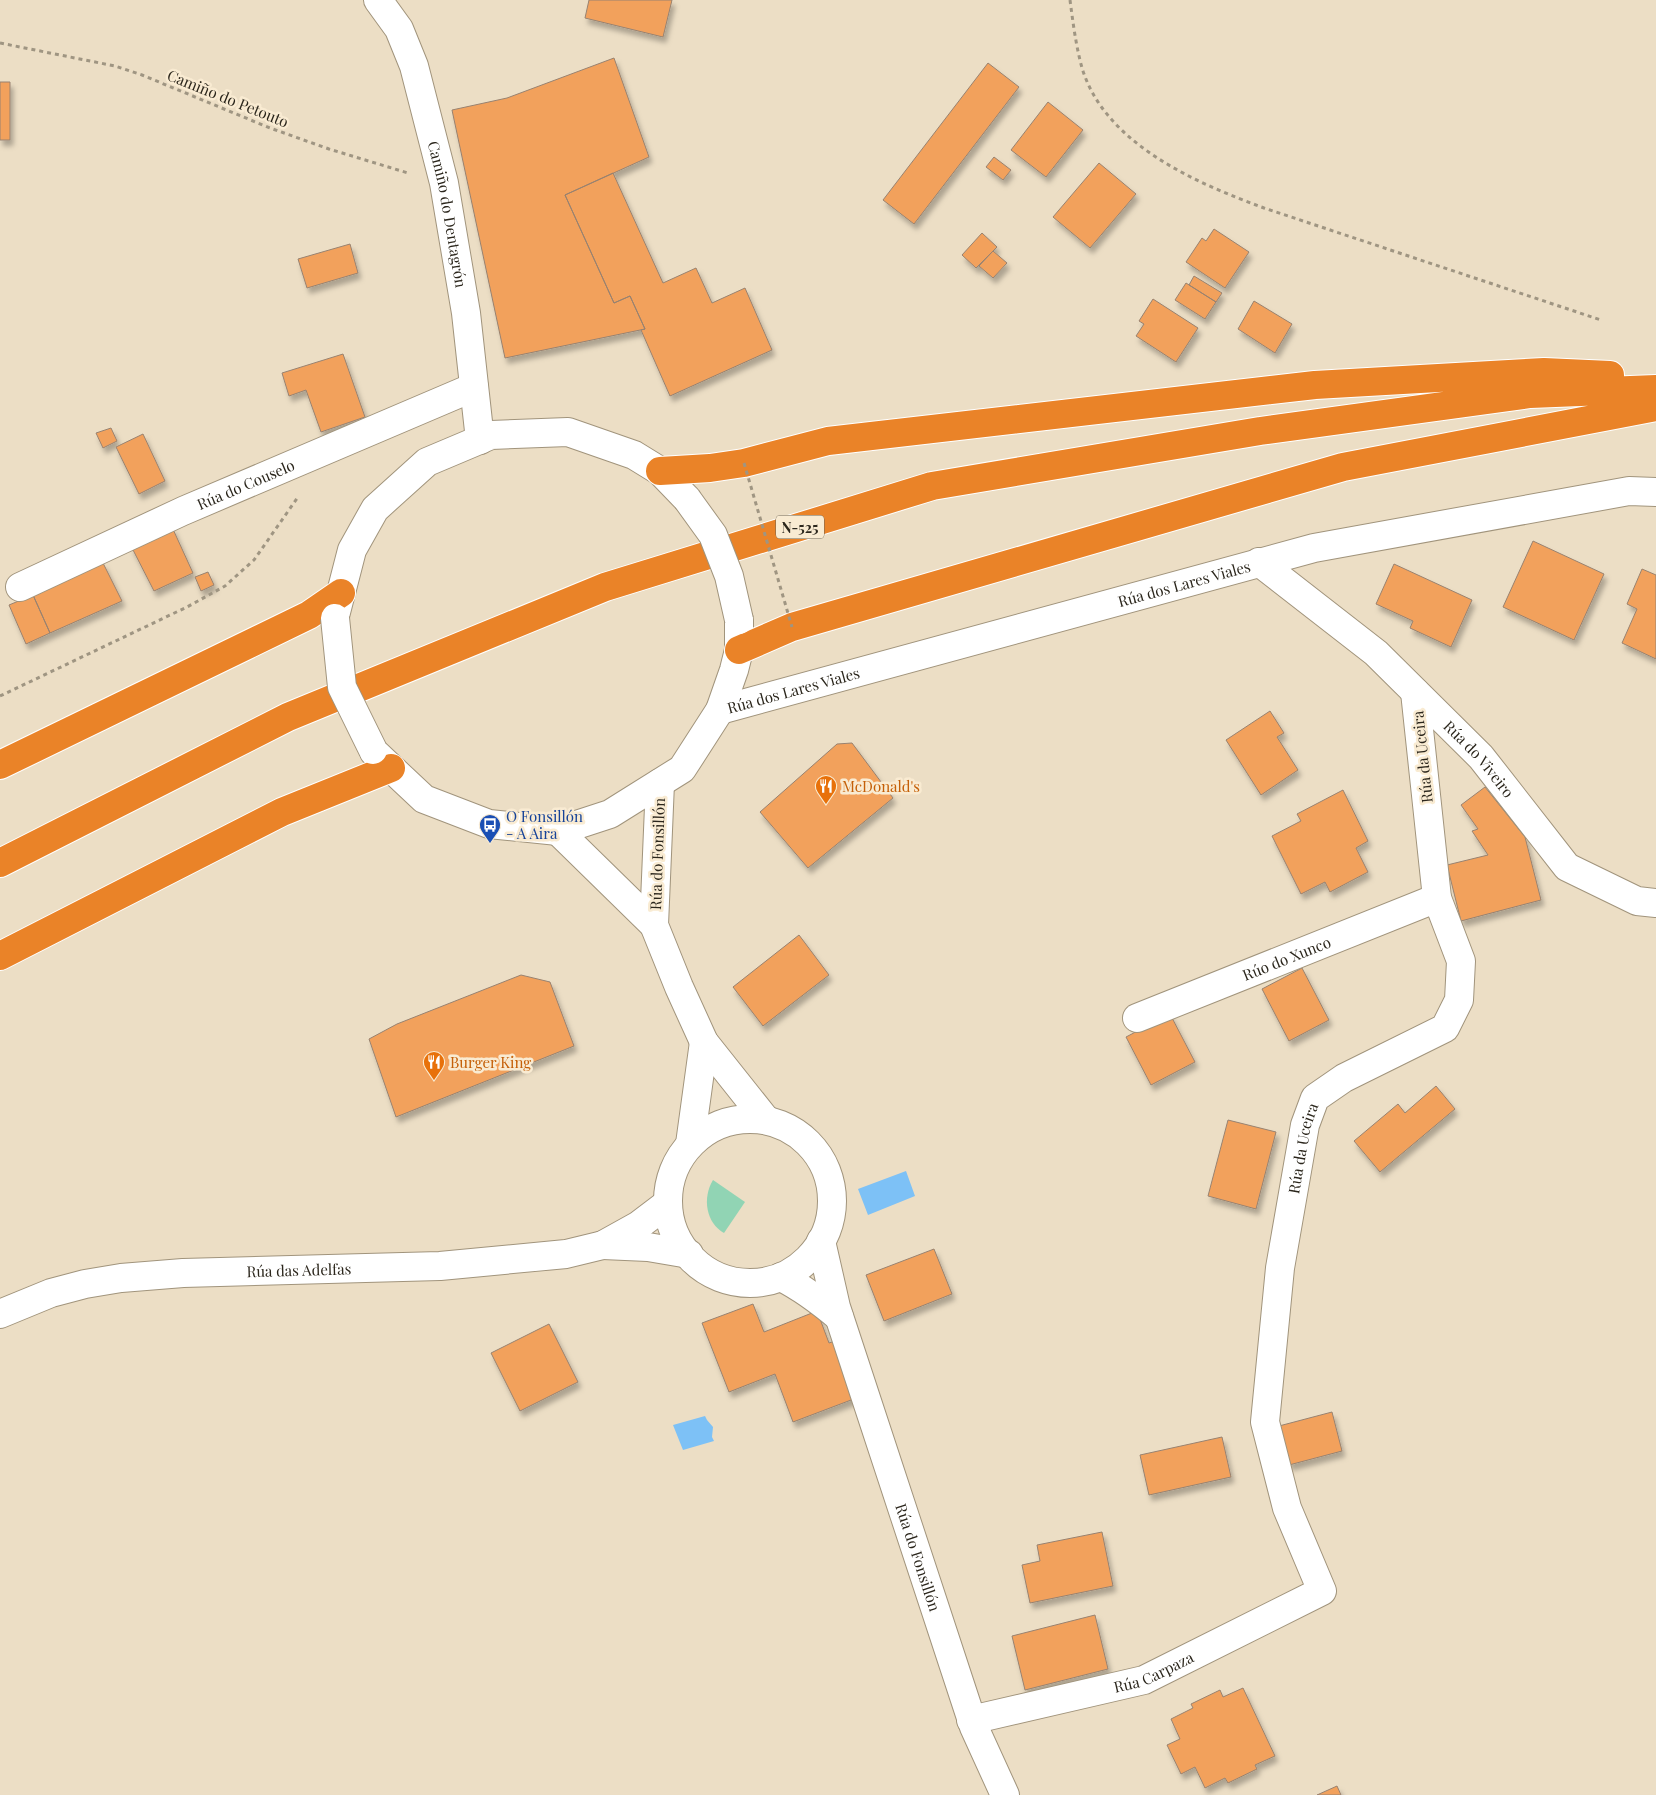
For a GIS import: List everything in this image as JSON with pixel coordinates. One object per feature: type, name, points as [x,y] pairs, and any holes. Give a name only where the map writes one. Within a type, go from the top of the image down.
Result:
[{"type":"highway","points":[[660,471],[710,468],[744,463],[828,442],[1315,385],[1544,372],[1656,377]]},
{"type":"highway","name":"N-525","points":[[0,863],[288,717],[605,587],[932,486],[1270,429],[1530,394],[1656,389]]},
{"type":"highway","points":[[739,650],[792,628],[1343,466],[1656,407]]},
{"type":"highway","points":[[0,765],[308,615],[338,606]]},
{"type":"highway","points":[[0,956],[382,759]]},
{"type":"street","name":"Camiño do Dentagrón","points":[[378,0],[399,30],[414,66],[444,183],[466,313],[480,440]]},
{"type":"street","name":"Rúa do Couselo","points":[[20,587],[182,511],[474,387]]},
{"type":"street","points":[[568,432],[634,455],[660,471],[687,499],[713,535],[729,576],[739,620],[739,650],[720,710],[682,769],[610,814],[558,831],[488,824],[424,799],[382,759],[342,687],[338,606],[352,550],[376,509],[427,462],[491,434],[568,432]]},
{"type":"street","name":"Rúa dos Lares Viales","points":[[720,710],[1314,548],[1629,491],[1656,492]]},
{"type":"street","name":"Rúa do Viveiro","points":[[1259,562],[1376,654],[1481,757],[1567,867],[1637,901],[1656,903]]},
{"type":"street","name":"Rúa da Uceira","points":[[1322,1591],[1287,1508],[1265,1422],[1280,1268],[1305,1125],[1315,1098],[1344,1078],[1445,1028],[1459,1000],[1461,961],[1437,898],[1415,692]]},
{"type":"street","name":"Rúa do Fonsillón","points":[[654,925],[660,783]]},
{"type":"street","name":"Rúa do Fonsillón","points":[[558,831],[654,925],[704,1042],[766,1120]]},
{"type":"street","name":"Rúo do Xunco","points":[[1137,1018],[1437,898]]},
{"type":"street","points":[[690,1144],[704,1042]]},
{"type":"street","points":[[739,1119],[766,1120],[790,1129],[797,1134],[810,1145],[825,1166],[832,1191],[830,1217],[821,1241],[804,1262],[781,1277],[754,1283],[727,1280],[702,1268],[683,1249],[671,1224],[668,1203],[670,1181],[678,1161],[690,1144],[712,1127],[739,1119]]},
{"type":"street","name":"Rúa das Adelfas","points":[[0,1314],[51,1293],[85,1284],[121,1278],[183,1273],[440,1266],[566,1254],[603,1245],[639,1225],[668,1203]]},
{"type":"street","name":"Rúa do Fonsillón","points":[[821,1241],[839,1317],[971,1720],[1005,1795]]},
{"type":"street","name":"Rúa das Adelfas","points":[[603,1245],[648,1247],[689,1254]]},
{"type":"street","points":[[781,1277],[815,1296],[839,1317]]},
{"type":"street","name":"Rúa Carpaza","points":[[971,1720],[1144,1680],[1322,1591]]},
{"type":"path","points":[[1070,0],[1082,69],[1095,97],[1116,124],[1132,140],[1154,155],[1228,195],[1601,320]]},
{"type":"path","name":"Camiño do Petouto","points":[[0,43],[115,66],[142,75],[270,128],[378,164],[444,183]]},
{"type":"path","points":[[744,463],[792,628]]},
{"type":"path","points":[[0,696],[187,607],[225,586],[254,560],[300,494]]},
{"type":"green space","points":[[713,1180],[745,1202],[724,1233],[713,1223],[708,1210],[708,1194]]},
{"type":"water","points":[[906,1171],[915,1196],[868,1215],[858,1189]]},
{"type":"water","points":[[705,1416],[713,1427],[712,1437],[714,1441],[683,1450],[673,1425]]},
{"type":"building","points":[[589,0],[672,0],[663,37],[585,18]]},
{"type":"building","points":[[614,58],[649,157],[565,195],[614,303],[630,296],[645,329],[505,358],[452,110],[507,98]]},
{"type":"building","points":[[988,63],[1019,87],[914,224],[883,200]]},
{"type":"building","points":[[0,82],[10,82],[10,140],[0,140]]},
{"type":"building","points":[[1048,102],[1083,130],[1046,177],[1011,150]]},
{"type":"building","points":[[994,157],[1011,170],[1003,180],[986,167]]},
{"type":"building","points":[[1099,163],[1136,194],[1090,248],[1053,217]]},
{"type":"building","points":[[613,173],[663,283],[696,268],[712,303],[745,288],[772,350],[670,396],[641,330],[645,329],[630,296],[614,303],[565,195]]},
{"type":"building","points":[[1214,229],[1249,252],[1225,288],[1186,262],[1202,238],[1206,241]]},
{"type":"building","points":[[982,233],[997,247],[976,268],[962,255]]},
{"type":"building","points":[[350,244],[358,273],[307,288],[298,259]]},
{"type":"building","points":[[993,251],[1007,263],[993,278],[979,266]]},
{"type":"building","points":[[1194,276],[1222,293],[1216,302],[1189,285]]},
{"type":"building","points":[[1186,283],[1216,302],[1205,319],[1175,300]]},
{"type":"building","points":[[1153,299],[1198,328],[1176,362],[1136,336],[1144,324],[1139,321]]},
{"type":"building","points":[[1254,301],[1292,324],[1275,353],[1238,329]]},
{"type":"building","points":[[343,354],[365,417],[321,432],[306,390],[289,396],[282,373]]},
{"type":"building","points":[[111,428],[117,441],[103,448],[96,433]]},
{"type":"building","points":[[143,434],[165,481],[139,494],[116,447]]},
{"type":"building","points":[[172,527],[193,573],[154,591],[131,546]]},
{"type":"building","points":[[1533,541],[1604,574],[1574,640],[1503,607]]},
{"type":"building","points":[[103,563],[122,601],[50,633],[33,595]]},
{"type":"building","points":[[1394,564],[1472,600],[1451,647],[1410,628],[1413,621],[1376,604]]},
{"type":"building","points":[[1642,569],[1656,575],[1656,659],[1622,643],[1637,609],[1627,604]]},
{"type":"building","points":[[208,572],[214,585],[201,591],[195,577]]},
{"type":"building","points":[[33,595],[50,633],[26,644],[9,605]]},
{"type":"building","points":[[1270,711],[1284,733],[1277,737],[1298,770],[1261,795],[1226,740]]},
{"type":"building","name":"McDonald's","points":[[852,743],[893,798],[808,868],[760,812],[837,744]]},
{"type":"building","points":[[1485,787],[1525,837],[1541,900],[1461,921],[1447,865],[1488,855],[1472,831],[1478,829],[1461,805]]},
{"type":"building","points":[[1343,790],[1368,841],[1356,848],[1368,872],[1330,892],[1325,882],[1301,894],[1272,836],[1301,821],[1297,814]]},
{"type":"building","points":[[799,935],[829,975],[763,1026],[733,987]]},
{"type":"building","points":[[1302,968],[1329,1020],[1289,1041],[1262,989]]},
{"type":"building","name":"Burger King","points":[[521,975],[550,982],[574,1046],[396,1117],[369,1039],[397,1024]]},
{"type":"building","points":[[1170,1014],[1195,1062],[1151,1085],[1126,1037]]},
{"type":"building","points":[[1436,1086],[1455,1109],[1380,1172],[1354,1141],[1398,1104],[1405,1113]]},
{"type":"building","points":[[1228,1120],[1276,1132],[1256,1209],[1208,1196]]},
{"type":"building","points":[[934,1249],[952,1294],[884,1321],[866,1275]]},
{"type":"building","points":[[753,1304],[764,1332],[817,1311],[829,1343],[838,1340],[859,1397],[793,1422],[775,1374],[729,1392],[702,1323]]},
{"type":"building","points":[[549,1324],[578,1382],[520,1411],[491,1353]]},
{"type":"building","points":[[1332,1412],[1342,1451],[1289,1465],[1279,1426]]},
{"type":"building","points":[[1222,1437],[1231,1477],[1149,1495],[1140,1455]]},
{"type":"building","points":[[1102,1532],[1113,1586],[1030,1603],[1022,1565],[1040,1561],[1037,1545]]},
{"type":"building","points":[[1095,1615],[1108,1669],[1025,1690],[1012,1636]]},
{"type":"building","points":[[1243,1688],[1275,1756],[1255,1765],[1257,1769],[1228,1783],[1225,1778],[1205,1788],[1195,1767],[1181,1774],[1167,1745],[1180,1739],[1171,1719],[1193,1708],[1191,1704],[1220,1690],[1223,1697]]},
{"type":"building","points":[[1337,1786],[1341,1795],[1317,1795]]},
{"type":"place","name":"McDonald's","points":[[826,805]]},
{"type":"place","name":"O Fonsillón - A Aira","points":[[490,844]]},
{"type":"place","name":"Burger King","points":[[434,1081]]}]
